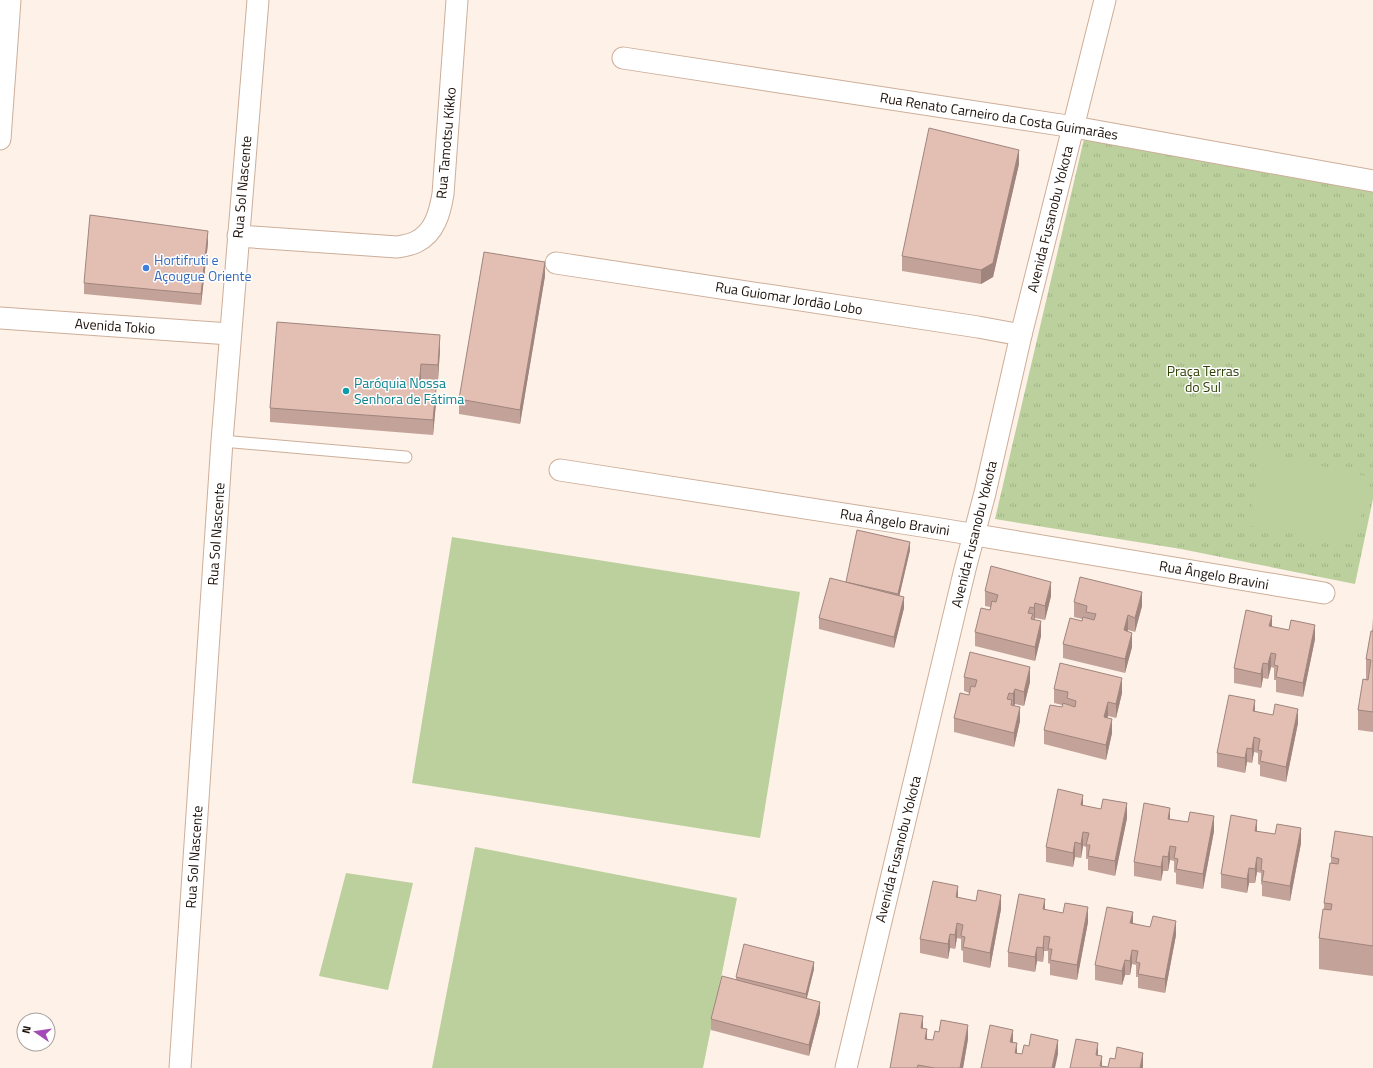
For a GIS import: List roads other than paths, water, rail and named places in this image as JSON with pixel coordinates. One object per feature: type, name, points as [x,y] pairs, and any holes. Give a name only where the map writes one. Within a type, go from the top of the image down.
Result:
[{"type":"street","points":[[0,139],[3,59],[10,0]]},
{"type":"street","name":"Rua Sol Nascente","points":[[180,1068],[222,441],[258,0]]},
{"type":"street","name":"Rua Tamotsu Kikko","points":[[238,236],[397,247],[416,242],[430,231],[439,214],[443,194],[457,0]]},
{"type":"street","name":"Avenida Fusanobu Yokota","points":[[846,1068],[985,493],[1021,335],[1105,0]]},
{"type":"street","name":"Rua Renato Carneiro da Costa Guimarães","points":[[624,58],[1074,126],[1373,181]]},
{"type":"street","name":"Rua Guiomar Jordão Lobo","points":[[556,263],[978,327],[1021,335]]},
{"type":"street","name":"Avenida Tokio","points":[[0,318],[230,334]]},
{"type":"street","name":"Rua Ângelo Bravini","points":[[560,470],[974,535],[1324,593]]},
{"type":"lane","points":[[222,441],[406,457]]},
{"type":"place","name":"Hortifruti e Açougue Oriente","points":[[146,268]]},
{"type":"place","name":"Paróquia Nossa Senhora de Fátima","points":[[346,391]]},
{"type":"park label","name":"Praça Terras do Sul","points":[[1203,380]]}]
